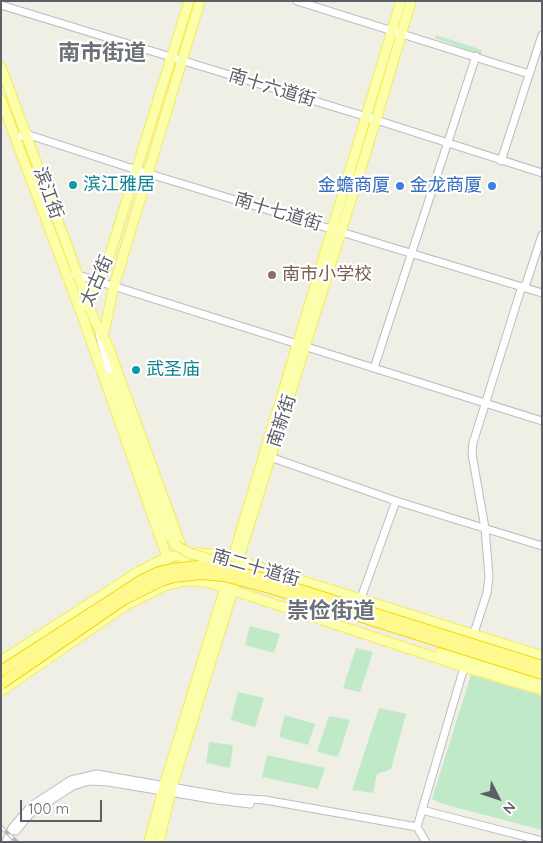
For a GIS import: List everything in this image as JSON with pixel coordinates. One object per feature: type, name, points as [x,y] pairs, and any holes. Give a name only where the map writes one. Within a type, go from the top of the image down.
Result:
[{"type":"highway","points":[[1,671],[124,591],[159,572],[184,566],[214,567],[262,578],[542,666]]},
{"type":"highway","points":[[1,684],[130,596],[173,577],[201,574],[224,576],[270,588],[542,674]]},
{"type":"main road","name":"太古街","points":[[167,557],[82,315],[106,267],[189,1]]},
{"type":"main road","name":"太古街","points":[[103,337],[114,286],[200,1]]},
{"type":"main road","name":"南新街","points":[[397,31],[401,1]]},
{"type":"main road","name":"南新街","points":[[236,560],[342,231],[371,118],[397,31],[411,1]]},
{"type":"main road","name":"滨江街","points":[[1,67],[94,319]]},
{"type":"main road","name":"滨江街","points":[[1,100],[82,315]]},
{"type":"main road","name":"南新街","points":[[149,842],[168,789],[229,589],[297,344],[332,228],[371,118]]},
{"type":"main road","name":"太古街","points":[[94,319],[103,337],[184,554]]},
{"type":"main road","name":"太古街","points":[[111,377],[168,534],[176,545],[188,552],[262,578]]},
{"type":"main road","name":"南二十道街","points":[[1,661],[117,584],[167,557],[184,554],[213,554],[236,560],[542,656]]},
{"type":"main road","points":[[184,554],[184,581]]},
{"type":"main road","points":[[165,586],[167,557]]},
{"type":"main road","name":"南二十道街","points":[[1,691],[126,605],[165,586],[184,581],[207,582],[465,664]]},
{"type":"main road","points":[[465,664],[542,682]]},
{"type":"main road","points":[[465,664],[542,690]]},
{"type":"main road","name":"南新街","points":[[158,842],[168,789]]},
{"type":"street","points":[[297,1],[529,74]]},
{"type":"street","name":"南十六道街","points":[[1,5],[371,118],[542,173]]},
{"type":"street","points":[[501,161],[529,74],[540,47],[542,35]]},
{"type":"street","points":[[374,368],[476,56]]},
{"type":"street","points":[[16,138],[26,134]]},
{"type":"street","name":"南十七道街","points":[[26,134],[137,170],[542,293]]},
{"type":"street","points":[[426,842],[418,829],[422,810],[473,634],[487,593],[489,577],[484,528],[472,454],[473,443],[542,235]]},
{"type":"street","points":[[66,271],[542,421]]},
{"type":"street","name":"太古街","points":[[94,319],[111,377]]},
{"type":"street","points":[[270,457],[396,501],[542,546]]},
{"type":"street","points":[[361,598],[396,501]]},
{"type":"street","points":[[6,842],[12,828],[31,806],[77,778],[97,774],[168,789],[418,829]]},
{"type":"street","points":[[422,810],[542,841]]},
{"type":"green space","points":[[436,35],[482,50],[481,55],[435,38]]},
{"type":"green space","points":[[250,626],[280,634],[274,653],[245,645]]},
{"type":"green space","points":[[356,648],[373,652],[360,692],[343,688]]},
{"type":"green space","points":[[471,675],[542,696],[542,830],[443,804],[432,799]]},
{"type":"green space","points":[[238,692],[264,698],[255,727],[231,720]]},
{"type":"green space","points":[[379,708],[406,714],[391,769],[377,774],[373,793],[352,790]]},
{"type":"green space","points":[[285,715],[315,724],[308,745],[279,737]]},
{"type":"green space","points":[[329,716],[350,720],[338,757],[317,752]]},
{"type":"green space","points":[[209,742],[233,745],[230,768],[206,763]]},
{"type":"green space","points":[[267,755],[325,768],[318,789],[262,777]]},
{"type":"railway","points":[[1,827],[17,842]]},
{"type":"place","name":"滨江雅居","points":[[73,185]]},
{"type":"place","name":"金蟾商厦","points":[[400,186]]},
{"type":"place","name":"金龙商厦","points":[[492,186]]},
{"type":"place","name":"南市小学校","points":[[272,275]]},
{"type":"place","name":"武圣庙","points":[[136,370]]},
{"type":"district","name":"南市街道","points":[[102,53]]},
{"type":"district","name":"崇俭街道","points":[[331,611]]}]
